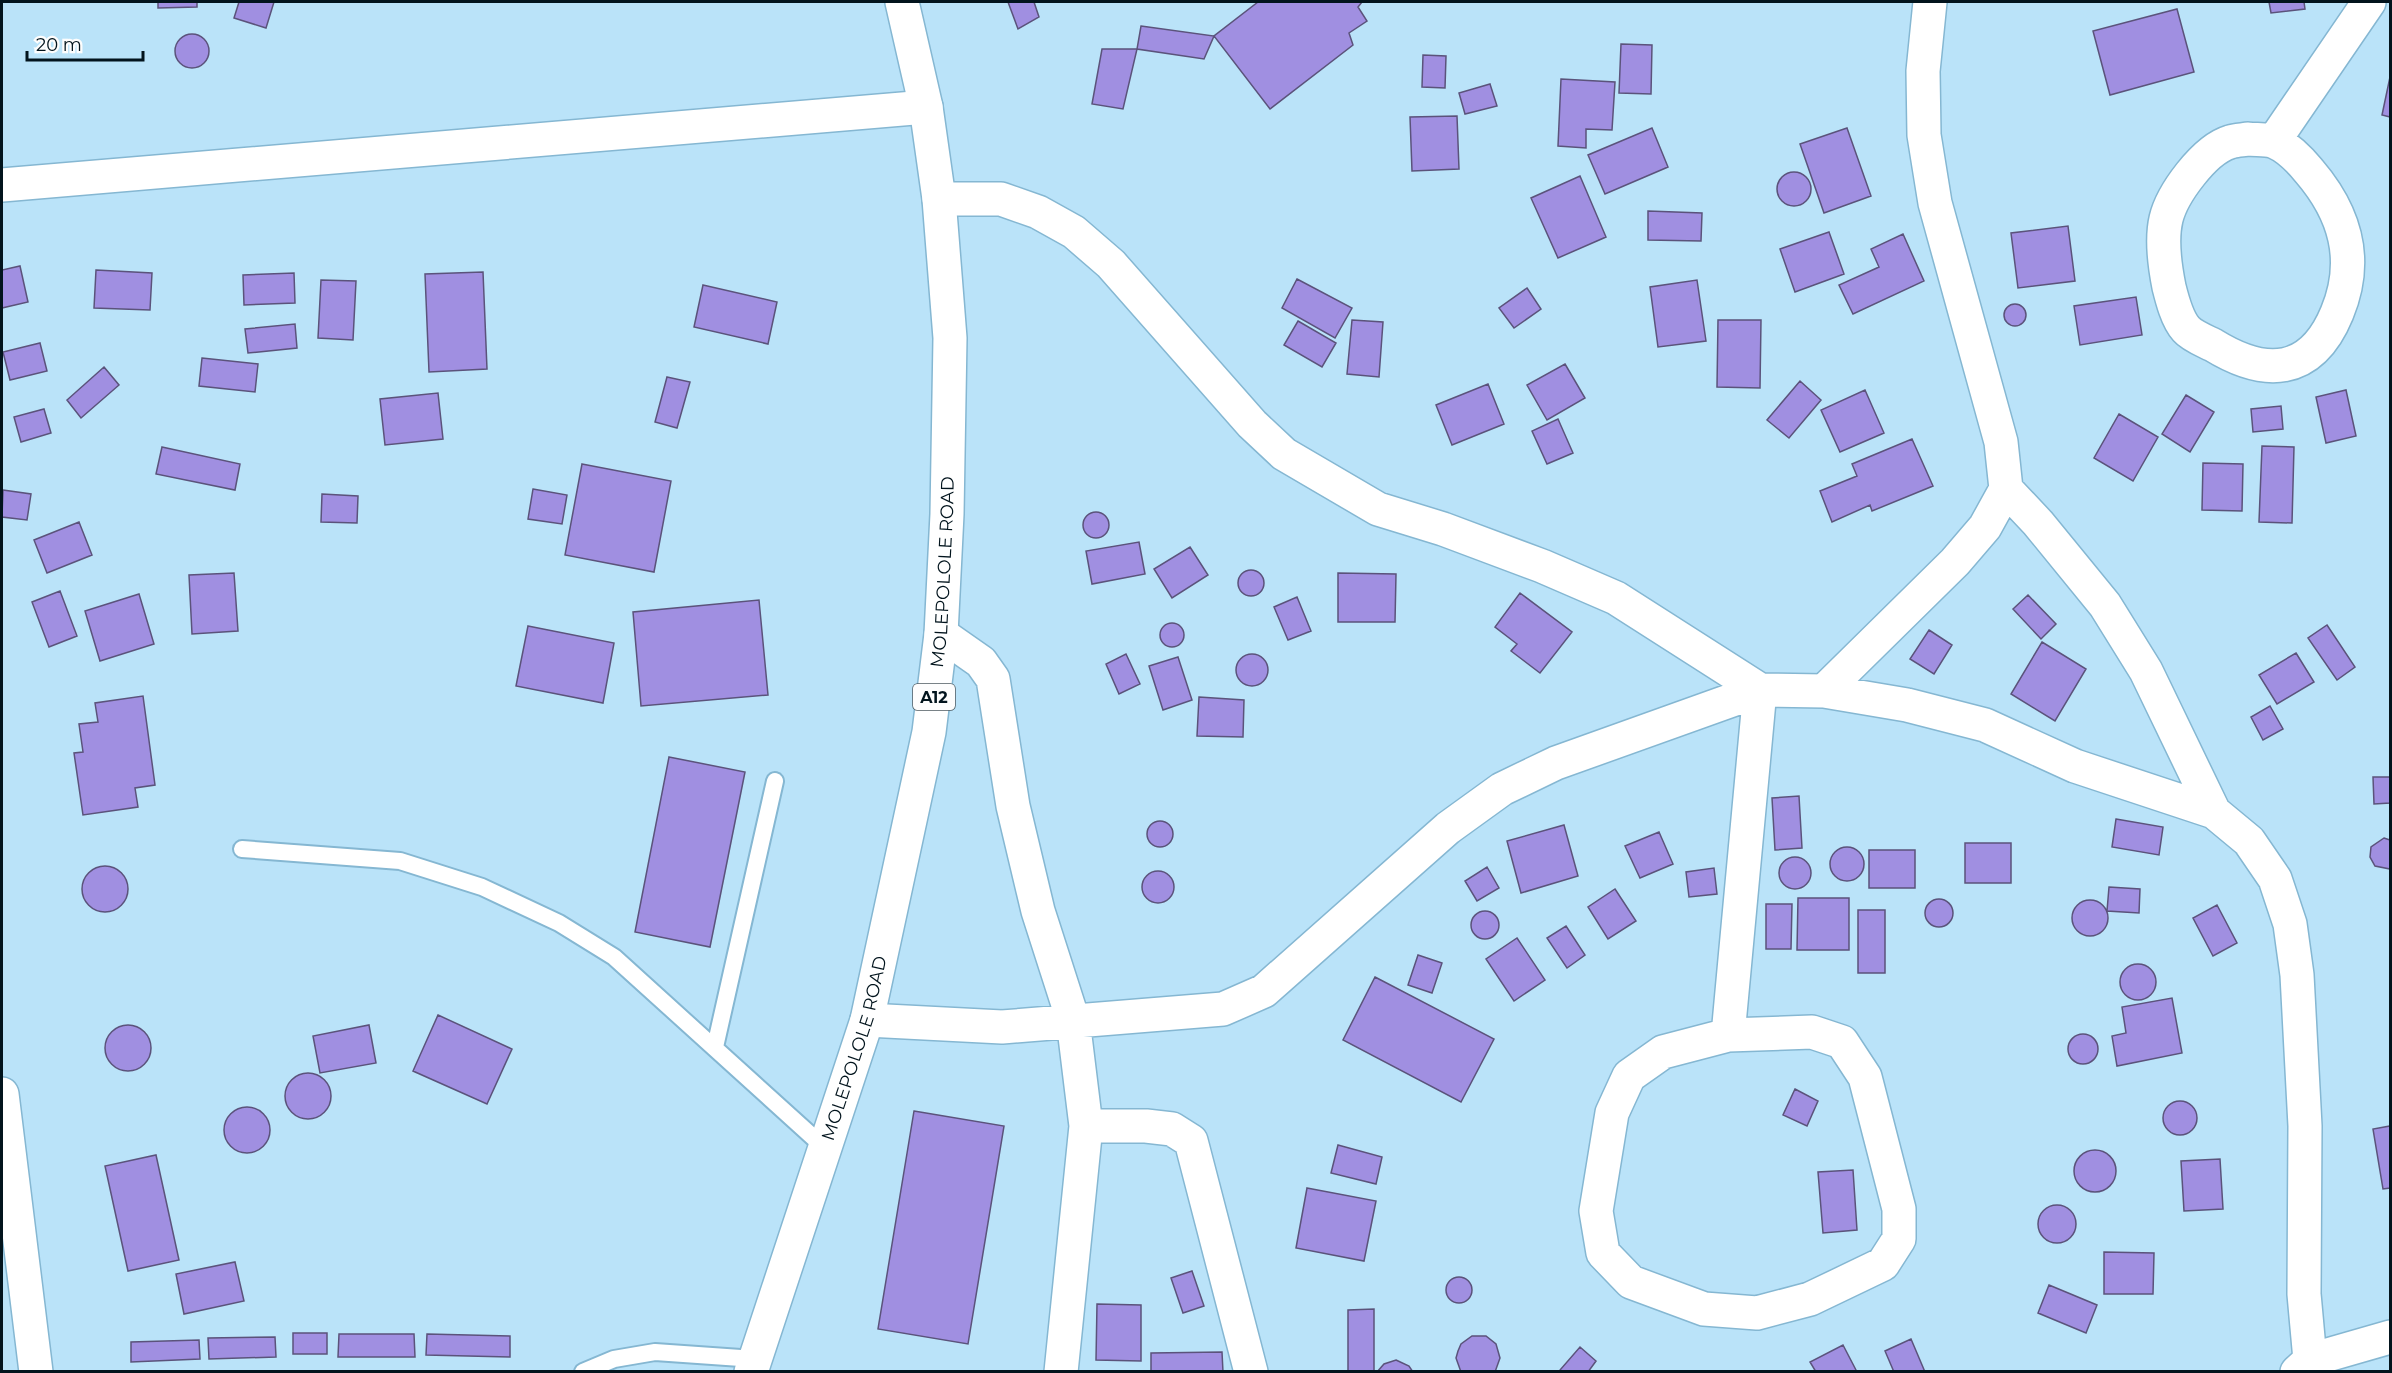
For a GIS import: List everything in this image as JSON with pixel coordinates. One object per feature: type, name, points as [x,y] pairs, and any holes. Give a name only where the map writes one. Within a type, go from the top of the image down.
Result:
[{"type":"street","name":"MOLEPOLOLE ROAD","points":[[753,1365],[867,1020],[908,842],[929,732],[941,634],[947,514],[950,338],[939,199],[926,107],[902,2]]},
{"type":"street","points":[[1824,691],[1956,562],[1985,527],[2006,489],[2001,442],[1935,203],[1924,135],[1923,71],[1930,2]]},
{"type":"street","points":[[2274,141],[2369,2]]},
{"type":"street","points":[[2,185],[926,107]]},
{"type":"street","points":[[2248,139],[2274,141],[2298,158],[2326,192],[2345,232],[2347,269],[2340,305],[2329,333],[2311,352],[2288,364],[2263,368],[2237,360],[2186,329],[2172,299],[2165,266],[2165,221],[2177,190],[2205,160],[2228,142],[2248,139]]},
{"type":"street","points":[[939,199],[1001,199],[1038,212],[1074,232],[1111,264],[1252,424],[1284,454],[1322,478],[1378,509],[1443,529],[1531,562],[1616,598],[1760,690]]},
{"type":"street","points":[[2006,489],[2038,523],[2106,605],[2146,671],[2214,812]]},
{"type":"street","points":[[941,634],[981,662],[993,679],[1013,807],[1038,911],[1073,1020],[1086,1126],[1061,1371]]},
{"type":"street","points":[[1728,1035],[1760,690]]},
{"type":"street","points":[[867,1020],[1002,1027],[1223,1009],[1264,990],[1448,828],[1502,789],[1556,763],[1760,690],[1824,691],[1907,705],[1984,725],[2075,766],[2214,812],[2249,841],[2275,879],[2290,924],[2297,975],[2305,1126],[2303,1366],[2391,1337]]},
{"type":"street","points":[[1812,1032],[1842,1042],[1865,1077],[1899,1209],[1899,1239],[1883,1264],[1810,1299],[1757,1313],[1704,1309],[1631,1282],[1603,1253],[1596,1212],[1612,1113],[1629,1076],[1663,1052],[1728,1035],[1812,1032]]},
{"type":"street","points":[[2,1094],[36,1371]]},
{"type":"street","points":[[1086,1126],[1146,1125],[1172,1129],[1191,1141],[1251,1371]]},
{"type":"lane","points":[[715,1047],[775,781]]},
{"type":"lane","points":[[242,849],[400,861],[482,887],[559,923],[614,957],[825,1148]]},
{"type":"lane","points":[[583,1371],[614,1359],[655,1352],[753,1365]]},
{"type":"building","points":[[158,2],[197,2],[197,7],[158,8]]},
{"type":"building","points":[[239,2],[274,2],[266,28],[234,18]]},
{"type":"building","points":[[1008,2],[1034,2],[1039,17],[1018,29]]},
{"type":"building","points":[[1258,2],[1362,2],[1358,7],[1367,21],[1349,33],[1353,45],[1270,109],[1214,36]]},
{"type":"building","points":[[2269,2],[2304,2],[2305,9],[2271,13]]},
{"type":"building","points":[[2177,9],[2194,72],[2110,95],[2093,31]]},
{"type":"building","points":[[1141,26],[1214,36],[1204,59],[1137,49]]},
{"type":"building","points":[[192,34],[204,39],[209,51],[204,63],[192,68],[180,63],[175,51],[180,39]]},
{"type":"building","points":[[1621,44],[1652,45],[1651,94],[1619,93]]},
{"type":"building","points":[[1102,49],[1137,49],[1123,109],[1092,104]]},
{"type":"building","points":[[1423,55],[1446,56],[1445,88],[1422,87]]},
{"type":"building","points":[[2390,77],[2390,117],[2382,115]]},
{"type":"building","points":[[1561,79],[1615,82],[1612,130],[1586,129],[1586,148],[1558,146]]},
{"type":"building","points":[[1490,84],[1497,106],[1465,114],[1459,93]]},
{"type":"building","points":[[1457,116],[1459,169],[1412,171],[1410,117]]},
{"type":"building","points":[[1652,128],[1668,167],[1605,194],[1588,155]]},
{"type":"building","points":[[1847,128],[1871,196],[1824,213],[1800,144]]},
{"type":"building","points":[[1794,172],[1806,177],[1811,189],[1806,201],[1794,206],[1782,201],[1777,189],[1782,177]]},
{"type":"building","points":[[1580,176],[1606,237],[1558,258],[1531,198]]},
{"type":"building","points":[[1648,211],[1702,213],[1701,241],[1648,240]]},
{"type":"building","points":[[2068,226],[2075,281],[2018,288],[2011,233]]},
{"type":"building","points":[[1829,232],[1844,274],[1795,292],[1780,249]]},
{"type":"building","points":[[1903,234],[1924,281],[1853,314],[1839,285],[1879,267],[1871,249]]},
{"type":"building","points":[[20,266],[28,302],[2,308],[2,270]]},
{"type":"building","points":[[96,270],[152,273],[150,310],[94,308]]},
{"type":"building","points":[[483,272],[487,369],[429,372],[425,274]]},
{"type":"building","points":[[294,273],[295,303],[244,305],[243,275]]},
{"type":"building","points":[[1297,279],[1352,308],[1335,338],[1282,308]]},
{"type":"building","points":[[321,280],[356,281],[353,340],[318,338]]},
{"type":"building","points":[[1697,280],[1706,341],[1658,347],[1650,287]]},
{"type":"building","points":[[703,285],[777,302],[768,344],[694,327]]},
{"type":"building","points":[[1527,288],[1541,309],[1514,328],[1499,308]]},
{"type":"building","points":[[2136,297],[2142,335],[2080,345],[2074,306]]},
{"type":"building","points":[[2011,304],[2019,304],[2026,311],[2026,319],[2019,326],[2011,326],[2004,319],[2004,311]]},
{"type":"building","points":[[1352,320],[1383,322],[1379,377],[1347,374]]},
{"type":"building","points":[[1718,320],[1761,320],[1760,388],[1717,387]]},
{"type":"building","points":[[1298,321],[1336,343],[1322,367],[1284,345]]},
{"type":"building","points":[[295,324],[297,348],[248,353],[245,329]]},
{"type":"building","points":[[40,343],[47,371],[10,380],[3,352]]},
{"type":"building","points":[[202,358],[258,364],[255,392],[199,386]]},
{"type":"building","points":[[1565,364],[1585,398],[1547,420],[1527,385]]},
{"type":"building","points":[[104,367],[119,385],[81,418],[67,400]]},
{"type":"building","points":[[667,377],[690,382],[677,428],[655,422]]},
{"type":"building","points":[[1800,381],[1821,400],[1789,438],[1767,420]]},
{"type":"building","points":[[1488,384],[1504,424],[1452,445],[1436,405]]},
{"type":"building","points":[[1865,390],[1884,433],[1840,452],[1821,410]]},
{"type":"building","points":[[2346,390],[2356,436],[2326,443],[2316,397]]},
{"type":"building","points":[[438,393],[443,439],[385,445],[380,399]]},
{"type":"building","points":[[2186,395],[2214,412],[2190,452],[2162,434]]},
{"type":"building","points":[[2281,406],[2283,429],[2253,432],[2251,409]]},
{"type":"building","points":[[44,409],[51,433],[21,442],[14,417]]},
{"type":"building","points":[[2119,414],[2158,437],[2133,481],[2094,458]]},
{"type":"building","points":[[1558,419],[1573,453],[1547,464],[1532,431]]},
{"type":"building","points":[[1912,439],[1933,486],[1872,511],[1870,505],[1832,522],[1820,491],[1857,476],[1852,464]]},
{"type":"building","points":[[2262,446],[2294,447],[2292,523],[2259,522]]},
{"type":"building","points":[[162,447],[240,464],[235,490],[156,474]]},
{"type":"building","points":[[2203,463],[2243,464],[2242,511],[2202,510]]},
{"type":"building","points":[[582,464],[671,481],[654,572],[565,555]]},
{"type":"building","points":[[533,489],[567,495],[562,524],[528,519]]},
{"type":"building","points":[[3,490],[31,494],[27,520],[2,517]]},
{"type":"building","points":[[322,494],[358,496],[357,523],[321,522]]},
{"type":"building","points":[[1096,512],[1105,516],[1109,525],[1105,534],[1096,538],[1087,534],[1083,525],[1087,516]]},
{"type":"building","points":[[79,522],[92,555],[47,573],[34,540]]},
{"type":"building","points":[[1139,542],[1145,574],[1092,584],[1086,551]]},
{"type":"building","points":[[1190,547],[1208,575],[1172,598],[1154,569]]},
{"type":"building","points":[[1251,570],[1260,574],[1264,583],[1260,592],[1251,596],[1242,592],[1238,583],[1242,574]]},
{"type":"building","points":[[234,573],[238,631],[192,634],[189,575]]},
{"type":"building","points":[[1338,573],[1396,574],[1395,622],[1338,622]]},
{"type":"building","points":[[60,591],[77,636],[49,647],[32,602]]},
{"type":"building","points":[[1520,593],[1572,632],[1540,673],[1511,651],[1517,644],[1495,627]]},
{"type":"building","points":[[139,594],[154,644],[100,661],[85,611]]},
{"type":"building","points":[[2028,595],[2056,624],[2041,639],[2013,609]]},
{"type":"building","points":[[1297,597],[1311,631],[1288,640],[1274,607]]},
{"type":"building","points":[[759,600],[768,695],[641,706],[633,612]]},
{"type":"building","points":[[1167,623],[1177,623],[1184,630],[1184,640],[1177,647],[1167,647],[1160,640],[1160,630]]},
{"type":"building","points":[[2327,625],[2355,667],[2337,680],[2308,638]]},
{"type":"building","points":[[528,626],[614,643],[603,703],[516,686]]},
{"type":"building","points":[[1929,630],[1952,645],[1934,674],[1910,659]]},
{"type":"building","points":[[2042,642],[2086,669],[2055,721],[2011,694]]},
{"type":"building","points":[[2296,653],[2314,682],[2277,704],[2259,675]]},
{"type":"building","points":[[1126,654],[1140,684],[1119,694],[1106,664]]},
{"type":"building","points":[[1252,654],[1263,659],[1268,670],[1263,681],[1252,686],[1241,681],[1236,670],[1241,659]]},
{"type":"building","points":[[1178,657],[1192,700],[1163,710],[1149,666]]},
{"type":"building","points":[[143,696],[155,785],[135,788],[138,807],[83,815],[74,753],[83,752],[79,724],[98,722],[95,703]]},
{"type":"building","points":[[1199,697],[1244,700],[1243,737],[1197,736]]},
{"type":"building","points":[[2270,706],[2283,729],[2263,740],[2251,717]]},
{"type":"building","points":[[669,757],[745,772],[710,947],[635,932]]},
{"type":"building","points":[[2373,777],[2390,777],[2390,803],[2374,804]]},
{"type":"building","points":[[1799,796],[1802,848],[1775,850],[1772,798]]},
{"type":"building","points":[[2116,819],[2163,827],[2159,855],[2112,847]]},
{"type":"building","points":[[1160,821],[1169,825],[1173,834],[1169,843],[1160,847],[1151,843],[1147,834],[1151,825]]},
{"type":"building","points":[[1564,825],[1578,876],[1521,893],[1507,841]]},
{"type":"building","points":[[1659,832],[1673,864],[1640,878],[1625,846]]},
{"type":"building","points":[[2384,838],[2390,840],[2390,869],[2375,866],[2370,857],[2371,847]]},
{"type":"building","points":[[1965,843],[2011,843],[2011,883],[1965,883]]},
{"type":"building","points":[[1847,847],[1859,852],[1864,864],[1859,876],[1847,881],[1835,876],[1830,864],[1835,852]]},
{"type":"building","points":[[1869,850],[1915,850],[1915,888],[1869,888]]},
{"type":"building","points":[[1795,857],[1807,861],[1811,873],[1807,885],[1795,889],[1783,885],[1779,873],[1783,861]]},
{"type":"building","points":[[105,866],[121,873],[128,889],[121,905],[105,912],[89,905],[82,889],[89,873]]},
{"type":"building","points":[[1487,867],[1499,888],[1477,901],[1465,881]]},
{"type":"building","points":[[1714,868],[1717,894],[1689,897],[1686,872]]},
{"type":"building","points":[[1158,871],[1169,876],[1174,887],[1169,898],[1158,903],[1147,898],[1142,887],[1147,876]]},
{"type":"building","points":[[2109,887],[2140,889],[2139,913],[2107,911]]},
{"type":"building","points":[[1615,889],[1636,921],[1608,939],[1588,907]]},
{"type":"building","points":[[1798,898],[1849,898],[1849,950],[1797,950]]},
{"type":"building","points":[[1939,899],[1949,903],[1953,913],[1949,923],[1939,927],[1929,923],[1925,913],[1929,903]]},
{"type":"building","points":[[2090,900],[2103,905],[2108,918],[2103,931],[2090,936],[2077,931],[2072,918],[2077,905]]},
{"type":"building","points":[[1766,904],[1792,904],[1791,949],[1766,949]]},
{"type":"building","points":[[2217,905],[2237,943],[2213,956],[2193,918]]},
{"type":"building","points":[[1858,910],[1885,910],[1885,973],[1858,973]]},
{"type":"building","points":[[1485,911],[1495,915],[1499,925],[1495,935],[1485,939],[1475,935],[1471,925],[1475,915]]},
{"type":"building","points":[[1566,926],[1585,955],[1567,968],[1547,938]]},
{"type":"building","points":[[1517,938],[1545,980],[1514,1001],[1486,959]]},
{"type":"building","points":[[1418,955],[1442,963],[1432,993],[1408,985]]},
{"type":"building","points":[[2138,964],[2151,969],[2156,982],[2151,995],[2138,1000],[2125,995],[2120,982],[2125,969]]},
{"type":"building","points":[[1375,977],[1494,1039],[1461,1102],[1343,1040]]},
{"type":"building","points":[[2172,998],[2182,1053],[2117,1066],[2112,1036],[2126,1033],[2122,1007]]},
{"type":"building","points":[[438,1015],[512,1049],[487,1104],[413,1071]]},
{"type":"building","points":[[128,1025],[144,1032],[151,1048],[144,1064],[128,1071],[112,1064],[105,1048],[112,1032]]},
{"type":"building","points":[[369,1025],[376,1063],[320,1073],[313,1036]]},
{"type":"building","points":[[2083,1034],[2089,1035],[2097,1043],[2097,1055],[2089,1063],[2083,1064],[2077,1063],[2069,1055],[2068,1049],[2069,1043],[2077,1035]]},
{"type":"building","points":[[308,1073],[324,1080],[331,1096],[324,1112],[308,1119],[292,1112],[285,1096],[292,1080]]},
{"type":"building","points":[[1795,1089],[1818,1101],[1807,1126],[1783,1115]]},
{"type":"building","points":[[2180,1101],[2192,1106],[2197,1118],[2192,1130],[2180,1135],[2168,1130],[2163,1118],[2168,1106]]},
{"type":"building","points":[[247,1107],[263,1114],[270,1130],[263,1146],[247,1153],[231,1146],[224,1130],[231,1114]]},
{"type":"building","points":[[914,1111],[1004,1126],[968,1344],[878,1329]]},
{"type":"building","points":[[2390,1126],[2390,1188],[2383,1189],[2373,1129]]},
{"type":"building","points":[[1338,1145],[1382,1157],[1376,1184],[1331,1173]]},
{"type":"building","points":[[2095,1150],[2110,1156],[2116,1171],[2110,1186],[2095,1192],[2080,1186],[2074,1171],[2080,1156]]},
{"type":"building","points":[[156,1155],[179,1260],[128,1271],[105,1166]]},
{"type":"building","points":[[2220,1159],[2223,1209],[2184,1211],[2181,1161]]},
{"type":"building","points":[[1853,1170],[1857,1230],[1823,1233],[1818,1172]]},
{"type":"building","points":[[1307,1188],[1376,1201],[1364,1261],[1296,1248]]},
{"type":"building","points":[[2057,1205],[2070,1211],[2076,1224],[2070,1237],[2057,1243],[2044,1237],[2038,1224],[2044,1211]]},
{"type":"building","points":[[2104,1252],[2154,1253],[2153,1294],[2104,1294]]},
{"type":"building","points":[[235,1262],[244,1301],[184,1314],[176,1274]]},
{"type":"building","points":[[1192,1271],[1204,1306],[1183,1313],[1171,1278]]},
{"type":"building","points":[[1459,1277],[1468,1281],[1472,1290],[1468,1299],[1459,1303],[1450,1299],[1446,1290],[1450,1281]]},
{"type":"building","points":[[2049,1285],[2097,1305],[2086,1333],[2038,1313]]},
{"type":"building","points":[[1097,1304],[1141,1305],[1141,1361],[1096,1360]]},
{"type":"building","points":[[1374,1309],[1374,1372],[1348,1372],[1348,1310]]},
{"type":"building","points":[[293,1333],[327,1333],[327,1354],[293,1354]]},
{"type":"building","points":[[339,1334],[414,1334],[415,1357],[338,1357]]},
{"type":"building","points":[[427,1334],[510,1336],[510,1357],[426,1355]]},
{"type":"building","points":[[1472,1336],[1486,1336],[1496,1344],[1500,1358],[1495,1372],[1461,1372],[1456,1358],[1458,1351],[1461,1344]]},
{"type":"building","points":[[275,1337],[276,1357],[209,1359],[208,1338]]},
{"type":"building","points":[[1911,1339],[1925,1372],[1894,1372],[1885,1351]]},
{"type":"building","points":[[199,1340],[200,1359],[131,1362],[131,1342]]},
{"type":"building","points":[[1843,1345],[1857,1372],[1816,1372],[1810,1362]]},
{"type":"building","points":[[1580,1347],[1596,1361],[1588,1372],[1561,1372],[1560,1370]]},
{"type":"building","points":[[1222,1352],[1223,1372],[1151,1372],[1151,1353]]},
{"type":"building","points":[[1396,1360],[1409,1366],[1413,1372],[1377,1372],[1384,1364]]}]
